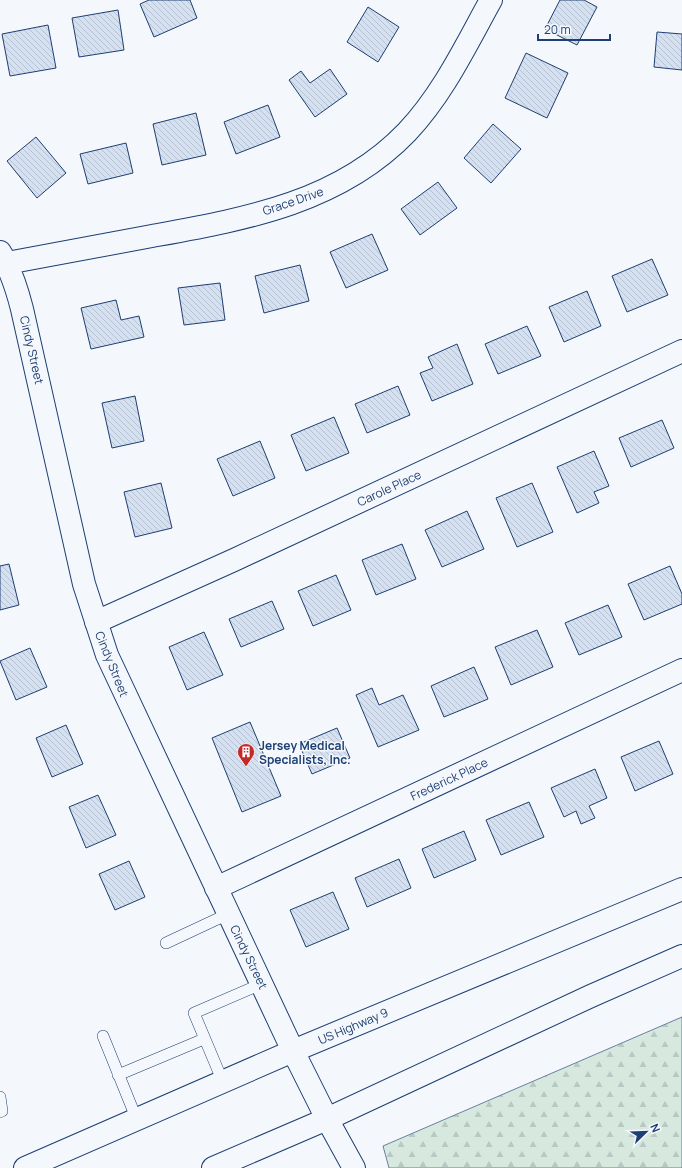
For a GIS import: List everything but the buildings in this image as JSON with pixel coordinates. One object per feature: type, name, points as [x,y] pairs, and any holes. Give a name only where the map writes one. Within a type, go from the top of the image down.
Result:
[{"type":"main road","name":"Grace Drive","points":[[4,258],[237,219],[278,208],[339,184],[365,168],[389,149],[425,111],[440,90],[491,0]]},
{"type":"main road","name":"Cindy Street","points":[[4,258],[16,286],[77,556],[107,655],[293,1051],[327,1119],[354,1168]]},
{"type":"main road","name":"Carole Place","points":[[96,622],[234,560],[682,352]]},
{"type":"main road","name":"Frederick Place","points":[[216,888],[682,670]]},
{"type":"main road","name":"US Highway 9","points":[[25,1168],[293,1051],[682,889]]},
{"type":"main road","points":[[213,1168],[327,1119],[591,996],[682,956]]},
{"type":"main road","points":[[591,996],[682,967]]},
{"type":"lane","points":[[166,943],[228,914]]},
{"type":"lane","points":[[223,1082],[194,1013],[261,984]]},
{"type":"lane","points":[[103,1036],[137,1120]]},
{"type":"lane","points":[[118,1076],[204,1039]]},
{"type":"lane","points":[[0,1097],[2,1111],[0,1112]]},
{"type":"green space","points":[[682,1017],[682,1168],[389,1168],[383,1146]]},
{"type":"place","name":"Jersey Medical Specialists, Inc.","points":[[246,767]]}]
